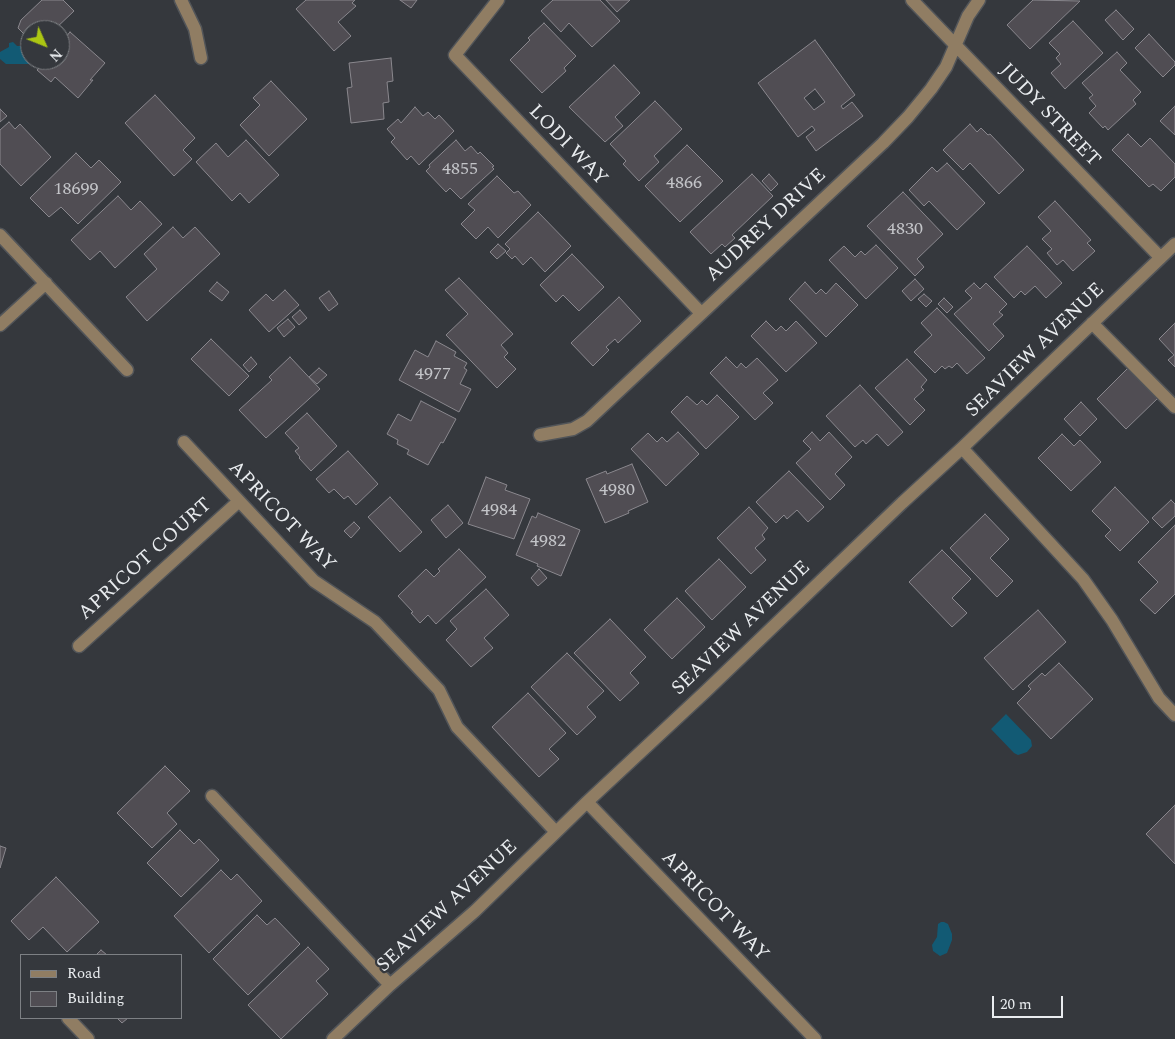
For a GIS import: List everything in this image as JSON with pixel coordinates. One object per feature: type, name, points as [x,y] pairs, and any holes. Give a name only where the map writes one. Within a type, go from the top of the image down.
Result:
[{"type":"street","points":[[181,0],[195,29],[201,58]]},
{"type":"street","name":"LODI WAY","points":[[498,0],[455,55],[701,313]]},
{"type":"street","name":"JUDY STREET","points":[[912,0],[1160,257]]},
{"type":"street","name":"AUDREY DRIVE","points":[[540,436],[573,429],[587,421],[871,154],[908,117],[931,89],[946,66],[954,44],[968,16],[979,0]]},
{"type":"street","points":[[0,235],[127,370]]},
{"type":"street","name":"SEAVIEW AVENUE","points":[[333,1039],[475,911],[587,802],[1175,244]]},
{"type":"street","points":[[0,325],[46,283]]},
{"type":"street","points":[[1092,323],[1175,407]]},
{"type":"street","name":"APRICOT WAY","points":[[184,442],[314,582],[375,622],[439,690],[457,728],[556,832]]},
{"type":"street","points":[[962,448],[1083,579],[1112,620],[1160,698],[1175,715]]},
{"type":"street","name":"APRICOT COURT","points":[[79,646],[238,502]]},
{"type":"street","points":[[212,796],[390,986]]},
{"type":"street","name":"APRICOT WAY","points":[[587,802],[815,1039]]},
{"type":"street","points":[[69,1019],[88,1039]]},
{"type":"water","points":[[13,42],[20,46],[20,64],[6,64],[0,59],[0,52],[9,47],[9,43]]},
{"type":"water","points":[[1006,714],[1031,740],[1032,746],[1027,752],[1018,755],[1014,753],[991,729]]},
{"type":"water","points":[[941,922],[948,924],[952,940],[947,953],[940,956],[933,951],[932,945],[937,937],[938,924]]},
{"type":"building","points":[[42,0],[63,0],[74,11],[65,20],[21,20]]},
{"type":"building","points":[[306,0],[355,0],[352,3],[356,6],[338,22],[351,36],[334,51],[296,9]]},
{"type":"building","points":[[400,0],[417,0],[411,8]]},
{"type":"building","points":[[553,0],[600,0],[620,21],[592,47],[569,23],[561,32],[541,11]]},
{"type":"building","points":[[606,0],[630,0],[617,12]]},
{"type":"building","points":[[1033,0],[1080,1],[1030,49],[1007,25]]},
{"type":"building","points":[[1116,10],[1134,29],[1123,40],[1105,20]]},
{"type":"building","points":[[1073,21],[1103,53],[1065,89],[1051,73],[1061,64],[1056,58],[1060,54],[1049,43]]},
{"type":"building","points":[[544,23],[576,56],[564,68],[566,71],[542,93],[510,60],[530,40],[528,38]]},
{"type":"building","points":[[70,32],[105,63],[78,98],[55,77],[51,82],[37,70],[70,70]]},
{"type":"building","points":[[1149,34],[1175,62],[1175,65],[1163,77],[1135,48]]},
{"type":"building","points":[[815,40],[855,95],[841,106],[843,109],[852,102],[863,116],[816,151],[806,137],[815,130],[812,126],[798,137],[758,83]],"holes":[[[815,89],[825,102],[814,110],[804,98]]]},
{"type":"building","points":[[1117,52],[1127,63],[1120,70],[1141,92],[1133,100],[1136,104],[1108,130],[1105,126],[1103,128],[1089,113],[1096,106],[1089,98],[1093,95],[1082,83]]},
{"type":"building","points":[[391,58],[393,81],[387,82],[389,102],[383,103],[384,119],[351,123],[347,88],[352,87],[349,63]]},
{"type":"building","points":[[614,65],[640,93],[615,117],[623,126],[605,142],[569,107]]},
{"type":"building","points":[[271,81],[307,119],[269,156],[240,125],[260,105],[253,98]]},
{"type":"building","points":[[155,95],[195,138],[183,150],[192,159],[174,176],[125,123]]},
{"type":"building","points":[[655,101],[682,129],[654,156],[659,162],[639,181],[623,164],[626,161],[610,144]]},
{"type":"building","points":[[1175,106],[1175,135],[1160,121]]},
{"type":"building","points":[[415,107],[423,116],[428,112],[435,119],[439,115],[454,131],[419,165],[411,156],[407,160],[391,142],[395,138],[387,129],[398,119],[401,123]]},
{"type":"building","points":[[0,109],[7,116],[0,122]]},
{"type":"building","points":[[9,122],[15,129],[20,124],[51,157],[21,186],[0,164],[0,130]]},
{"type":"building","points":[[970,124],[977,132],[981,128],[988,135],[990,134],[1024,170],[999,194],[970,163],[963,170],[943,150]]},
{"type":"building","points":[[1128,134],[1141,147],[1150,138],[1175,164],[1175,177],[1161,191],[1153,184],[1149,187],[1112,150]]},
{"type":"building","points":[[246,140],[279,175],[249,203],[240,193],[232,201],[196,162],[216,143],[228,157]]},
{"type":"building","points":[[456,140],[465,151],[471,146],[494,166],[492,167],[494,169],[461,199],[450,188],[446,192],[426,171],[430,167],[429,165]]},
{"type":"building","points":[[687,145],[723,181],[680,222],[645,186]]},
{"type":"building","points":[[76,153],[91,168],[99,160],[121,182],[78,224],[61,207],[49,217],[30,198]]},
{"type":"building","points":[[947,163],[985,203],[957,230],[929,201],[924,206],[909,190],[932,167],[937,172]]},
{"type":"building","points":[[752,174],[773,196],[732,235],[735,238],[725,247],[722,244],[711,254],[690,232]]},
{"type":"building","points":[[769,174],[778,184],[771,191],[762,181]]},
{"type":"building","points":[[497,176],[514,193],[518,191],[531,205],[498,238],[488,227],[476,239],[461,224],[475,210],[468,204]]},
{"type":"building","points":[[903,192],[943,234],[917,259],[924,267],[915,276],[867,226]]},
{"type":"building","points":[[118,196],[131,210],[140,201],[162,224],[115,268],[100,251],[90,260],[71,240]]},
{"type":"building","points":[[1055,201],[1091,240],[1087,243],[1095,251],[1073,271],[1063,260],[1057,265],[1047,253],[1052,249],[1042,239],[1051,231],[1038,217]]},
{"type":"building","points":[[538,212],[571,246],[545,272],[531,257],[523,265],[515,256],[512,259],[506,253],[510,249],[505,244]]},
{"type":"building","points":[[173,227],[183,238],[195,227],[220,254],[147,321],[126,297],[157,269],[144,254]]},
{"type":"building","points":[[498,244],[506,251],[497,259],[490,252]]},
{"type":"building","points":[[876,245],[898,268],[866,299],[829,260],[844,246],[855,257],[861,251],[865,255]]},
{"type":"building","points":[[1027,246],[1062,283],[1046,298],[1035,286],[1025,295],[1021,291],[1014,298],[994,277]]},
{"type":"building","points":[[572,254],[604,287],[579,311],[563,295],[556,302],[540,285]]},
{"type":"building","points":[[459,278],[513,334],[501,345],[508,353],[504,357],[516,369],[497,388],[446,335],[468,314],[445,290]]},
{"type":"building","points":[[915,279],[924,289],[911,301],[902,291]]},
{"type":"building","points":[[217,282],[229,292],[222,301],[209,291]]},
{"type":"building","points":[[805,282],[816,294],[821,289],[826,294],[836,283],[858,305],[826,337],[789,299]]},
{"type":"building","points":[[974,283],[980,289],[986,283],[1007,304],[999,312],[1003,315],[993,324],[1004,336],[989,351],[954,314],[972,298],[965,291]]},
{"type":"building","points":[[285,290],[299,305],[269,332],[249,310],[266,294],[273,301]]},
{"type":"building","points":[[329,291],[338,304],[329,311],[319,298]]},
{"type":"building","points":[[924,294],[932,301],[926,307],[918,299]]},
{"type":"building","points":[[619,297],[641,321],[618,343],[615,339],[606,347],[609,350],[593,366],[571,343]]},
{"type":"building","points":[[944,298],[953,307],[947,313],[938,304]]},
{"type":"building","points":[[937,308],[985,358],[967,374],[957,363],[952,368],[949,366],[945,369],[942,366],[935,373],[914,352],[932,335],[921,323]]},
{"type":"building","points":[[300,310],[307,318],[299,325],[292,317]]},
{"type":"building","points":[[288,319],[295,327],[284,337],[277,328]]},
{"type":"building","points":[[766,321],[776,331],[781,326],[786,331],[796,321],[817,343],[786,372],[751,336]]},
{"type":"building","points":[[1175,323],[1175,367],[1168,360],[1174,355],[1159,339]]},
{"type":"building","points":[[211,339],[249,376],[229,396],[191,359]]},
{"type":"building","points":[[436,341],[456,352],[454,356],[467,363],[464,368],[467,370],[460,384],[471,389],[459,412],[399,380],[415,350],[428,357]]},
{"type":"building","points":[[251,357],[257,364],[249,372],[243,365]]},
{"type":"building","points":[[290,357],[320,389],[266,438],[239,410],[272,380],[269,377]]},
{"type":"building","points":[[726,357],[737,368],[741,363],[746,368],[757,358],[778,380],[763,393],[773,403],[755,420],[710,373]]},
{"type":"building","points":[[907,359],[927,380],[921,387],[924,390],[914,399],[925,410],[910,425],[875,388]]},
{"type":"building","points":[[319,368],[327,375],[317,384],[309,377]]},
{"type":"building","points":[[1128,368],[1158,398],[1126,429],[1097,399]]},
{"type":"building","points":[[860,385],[903,432],[888,446],[877,434],[866,444],[863,440],[855,447],[826,416]]},
{"type":"building","points":[[717,395],[739,417],[706,449],[671,412],[687,396],[697,405],[702,400],[707,405]]},
{"type":"building","points":[[421,401],[456,419],[428,465],[407,454],[409,450],[397,444],[398,440],[387,434],[398,414],[411,421]]},
{"type":"building","points":[[1081,402],[1097,419],[1080,436],[1064,419]]},
{"type":"building","points":[[307,413],[337,446],[311,471],[295,451],[299,448],[285,433]]},
{"type":"building","points":[[678,432],[699,454],[666,486],[631,449],[648,433],[657,442],[662,437],[667,442]]},
{"type":"building","points":[[812,432],[820,441],[829,432],[852,457],[835,474],[845,485],[830,500],[796,463],[811,449],[803,441]]},
{"type":"building","points":[[1062,434],[1074,446],[1080,440],[1101,462],[1071,491],[1038,458]]},
{"type":"building","points":[[348,451],[378,484],[356,505],[348,496],[344,499],[334,489],[329,493],[316,479]]},
{"type":"building","points":[[632,464],[648,502],[628,511],[629,513],[605,523],[586,479],[606,471],[607,474]]},
{"type":"building","points":[[789,471],[824,507],[808,522],[797,510],[787,519],[784,515],[776,523],[756,502]]},
{"type":"building","points":[[486,477],[507,485],[505,490],[530,499],[514,539],[468,524]]},
{"type":"building","points":[[1115,487],[1149,522],[1120,551],[1105,536],[1111,530],[1092,511]]},
{"type":"building","points":[[390,497],[422,532],[400,552],[368,517]]},
{"type":"building","points":[[1171,500],[1175,504],[1175,516],[1162,528],[1152,518]]},
{"type":"building","points":[[448,505],[463,523],[446,538],[431,520]]},
{"type":"building","points":[[749,507],[768,528],[762,535],[765,539],[755,548],[766,560],[751,574],[717,538]]},
{"type":"building","points":[[538,513],[580,530],[561,576],[516,555],[532,516],[536,518]]},
{"type":"building","points":[[985,514],[1009,539],[990,558],[1013,581],[997,597],[950,548]]},
{"type":"building","points":[[354,522],[360,528],[351,538],[344,531]]},
{"type":"building","points":[[1175,525],[1175,594],[1155,614],[1140,600],[1158,582],[1138,562]]},
{"type":"building","points":[[459,549],[486,577],[436,624],[428,615],[420,623],[411,613],[413,612],[398,596],[426,569],[434,577],[440,571],[438,569]]},
{"type":"building","points":[[942,550],[971,579],[952,598],[967,613],[952,627],[909,582]]},
{"type":"building","points":[[719,559],[746,587],[712,620],[685,591]]},
{"type":"building","points":[[539,569],[547,578],[538,586],[531,578]]},
{"type":"building","points":[[486,589],[509,615],[484,638],[493,648],[471,667],[446,640],[457,629],[450,621]]},
{"type":"building","points":[[677,598],[705,627],[672,659],[644,630]]},
{"type":"building","points":[[1038,610],[1066,642],[1013,690],[984,658]]},
{"type":"building","points":[[610,619],[646,657],[630,673],[639,683],[620,701],[574,653]]},
{"type":"building","points":[[567,653],[604,691],[587,707],[596,717],[577,735],[531,687]]},
{"type":"building","points":[[1059,663],[1093,699],[1051,739],[1017,703],[1031,689],[1028,686],[1042,673],[1045,676]]},
{"type":"building","points":[[528,693],[566,733],[549,749],[559,759],[539,777],[492,727]]},
{"type":"building","points":[[165,766],[190,791],[167,813],[177,824],[152,848],[117,813]]},
{"type":"building","points":[[1175,805],[1175,864],[1146,834]]},
{"type":"building","points":[[180,830],[194,844],[199,839],[219,860],[181,897],[147,863]]},
{"type":"building","points":[[0,846],[6,848],[0,868]]},
{"type":"building","points":[[221,870],[231,880],[237,874],[262,901],[209,953],[174,916]]},
{"type":"building","points":[[56,877],[99,922],[67,952],[43,927],[29,940],[11,921]]},
{"type":"building","points":[[257,915],[267,925],[275,918],[300,944],[248,995],[213,959]]},
{"type":"building","points":[[308,947],[329,969],[316,981],[328,994],[281,1039],[248,1005]]},
{"type":"building","points":[[101,950],[106,954],[97,954]]},
{"type":"building","points":[[118,1019],[127,1019],[122,1023]]}]
